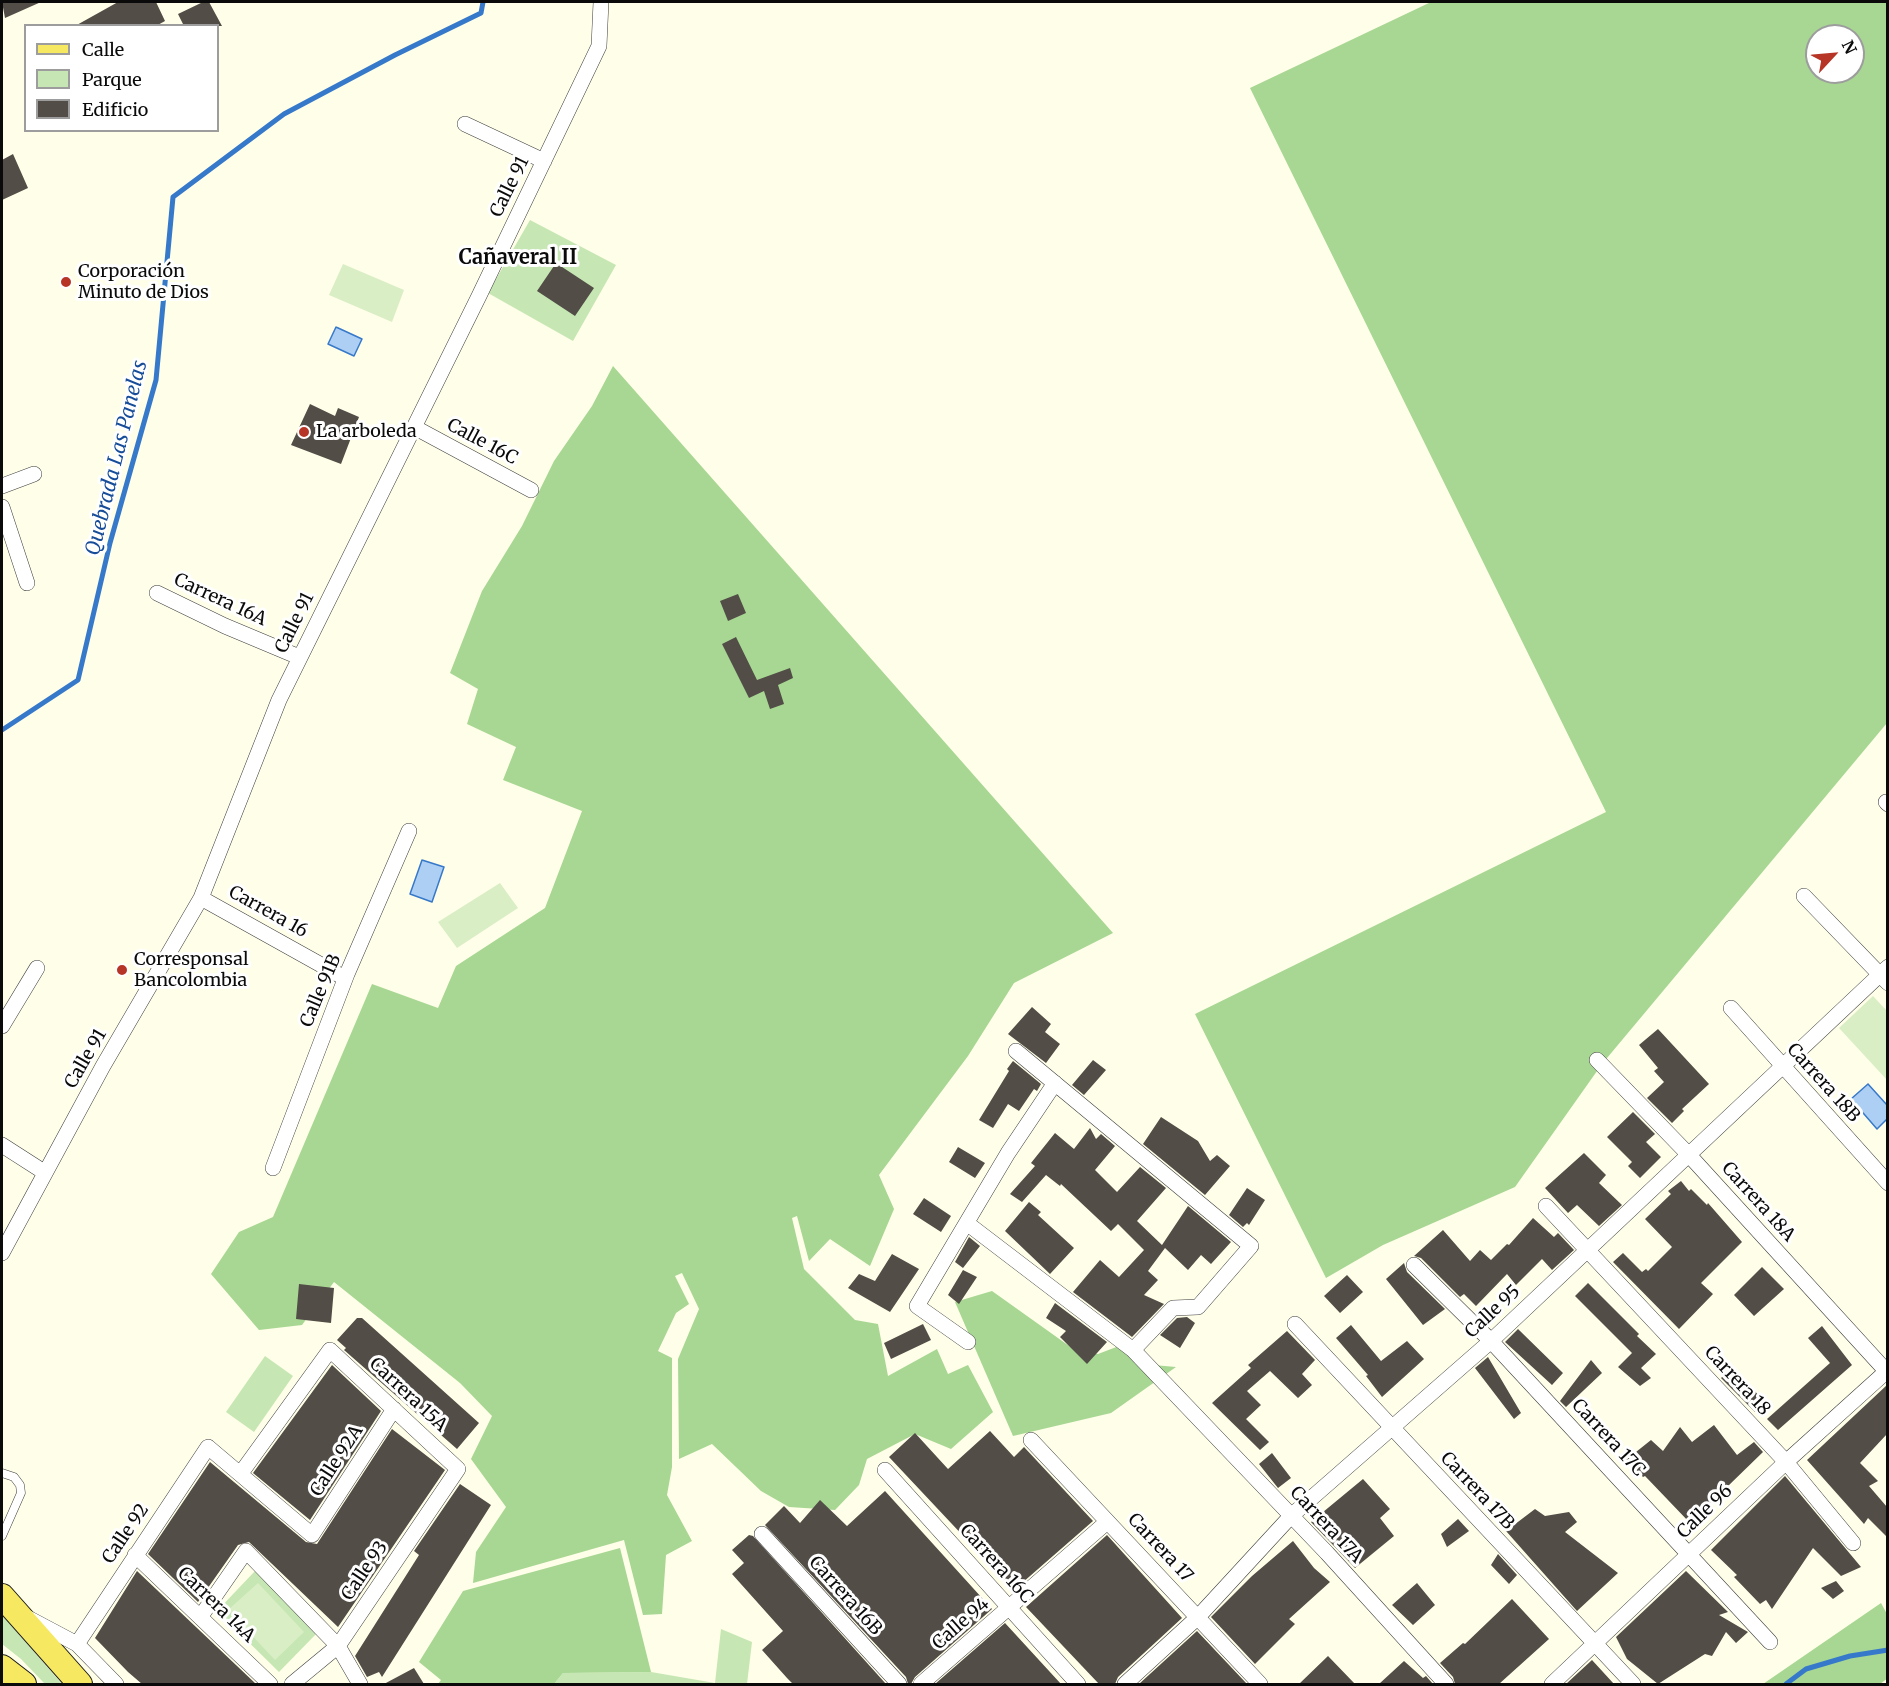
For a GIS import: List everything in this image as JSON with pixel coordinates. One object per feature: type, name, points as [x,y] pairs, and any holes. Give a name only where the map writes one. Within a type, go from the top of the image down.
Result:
[{"type":"main road","points":[[7,1603],[80,1684]]},
{"type":"main road","points":[[2,1667],[24,1684]]},
{"type":"street","name":"Calle 91","points":[[2,1253],[44,1172],[201,897],[279,700],[299,657],[414,427],[599,46],[602,2]]},
{"type":"street","points":[[465,124],[544,161]]},
{"type":"street","name":"Calle 16C","points":[[414,427],[531,490]]},
{"type":"street","points":[[2,486],[34,474]]},
{"type":"street","points":[[2,507],[27,583]]},
{"type":"street","name":"Carrera 16A","points":[[157,593],[299,657]]},
{"type":"street","name":"Calle 91B","points":[[273,1168],[347,974],[410,831]]},
{"type":"street","points":[[1804,896],[1885,975]]},
{"type":"street","name":"Carrera 16","points":[[201,897],[341,976],[347,974]]},
{"type":"street","points":[[2,1026],[37,968]]},
{"type":"street","name":"Calle 95","points":[[1125,1684],[1198,1617],[1291,1516],[1491,1341],[1781,1067],[1885,975]]},
{"type":"street","name":"Carrera 18B","points":[[1731,1008],[1781,1067],[1887,1182]]},
{"type":"street","points":[[1016,1051],[1251,1246],[1198,1307],[1173,1308],[1133,1350]]},
{"type":"street","name":"Carrera 18A","points":[[1597,1060],[1689,1155],[1887,1372]]},
{"type":"street","points":[[969,1342],[917,1306],[968,1224],[1008,1153],[1055,1083]]},
{"type":"street","points":[[2,1145],[44,1172]]},
{"type":"street","name":"Carrera 18","points":[[1546,1206],[1786,1462],[1853,1543]]},
{"type":"street","name":"Carrera 17A","points":[[968,1224],[1133,1350],[1446,1684]]},
{"type":"street","name":"Carrera 17C","points":[[1414,1265],[1491,1341],[1770,1642]]},
{"type":"street","name":"Carrera 17B","points":[[1295,1324],[1633,1684]]},
{"type":"street","name":"Carrera 15A","points":[[241,1473],[330,1350],[458,1468]]},
{"type":"street","name":"Calle 96","points":[[1552,1684],[1596,1645],[1786,1462],[1887,1372]]},
{"type":"street","name":"Calle 92A","points":[[241,1473],[312,1535],[394,1409]]},
{"type":"street","name":"Carrera 17","points":[[1031,1440],[1260,1684]]},
{"type":"street","name":"Calle 92","points":[[76,1644],[208,1447],[241,1473]]},
{"type":"street","name":"Calle 93","points":[[292,1684],[338,1646],[458,1468]]},
{"type":"street","name":"Carrera 16C","points":[[885,1470],[1078,1684]]},
{"type":"street","name":"Calle 94","points":[[921,1684],[1107,1522]]},
{"type":"street","name":"Carrera 16B","points":[[762,1534],[899,1684]]},
{"type":"street","points":[[201,1616],[246,1551],[338,1646],[360,1684]]},
{"type":"street","name":"Carrera 14A","points":[[135,1555],[270,1684]]},
{"type":"street","points":[[7,1603],[76,1644],[116,1684]]},
{"type":"lane","points":[[2,1473],[14,1477],[20,1485],[21,1493],[2,1536]]},
{"type":"green space","points":[[1431,2],[1887,2],[1887,723],[1602,1064],[1515,1187],[1383,1245],[1326,1278],[1195,1014],[1606,812],[1250,88]]},
{"type":"green space","points":[[530,220],[616,265],[573,341],[488,293]]},
{"type":"green space","points":[[343,264],[404,290],[392,322],[329,295]]},
{"type":"green space","points":[[613,366],[1113,933],[1014,983],[968,1056],[879,1175],[894,1209],[870,1266],[830,1239],[809,1261],[797,1216],[792,1218],[804,1269],[855,1320],[878,1324],[888,1376],[937,1349],[948,1374],[968,1365],[993,1412],[951,1449],[915,1434],[867,1459],[859,1485],[835,1510],[789,1507],[761,1491],[712,1444],[679,1459],[678,1359],[699,1309],[682,1273],[675,1276],[689,1304],[676,1313],[658,1351],[672,1358],[672,1467],[667,1495],[692,1541],[666,1555],[662,1614],[643,1615],[624,1540],[473,1583],[476,1552],[506,1507],[471,1459],[492,1416],[460,1383],[334,1282],[302,1325],[259,1330],[211,1274],[239,1232],[273,1217],[372,984],[438,1008],[456,966],[545,908],[582,811],[503,780],[516,747],[467,724],[478,689],[450,673],[482,591],[522,526],[554,461],[592,406]]},
{"type":"green space","points":[[500,883],[518,908],[457,948],[438,922]]},
{"type":"green space","points":[[1873,996],[1887,1011],[1887,1080],[1839,1028]]},
{"type":"green space","points":[[992,1291],[1072,1348],[1098,1354],[1119,1346],[1142,1364],[1176,1367],[1111,1413],[1013,1436],[955,1302]]},
{"type":"green space","points":[[265,1356],[293,1376],[254,1432],[226,1412]]},
{"type":"green space","points":[[620,1548],[651,1672],[563,1673],[554,1684],[438,1684],[441,1680],[419,1662],[463,1591]]},
{"type":"green space","points":[[255,1571],[318,1632],[279,1672],[217,1611]]},
{"type":"green space","points":[[258,1583],[304,1632],[275,1660],[228,1610]]},
{"type":"green space","points":[[1881,1603],[1887,1614],[1888,1678],[1880,1684],[1763,1684]]},
{"type":"green space","points":[[2,1615],[62,1684],[45,1684],[21,1659],[2,1644]]},
{"type":"green space","points":[[721,1629],[752,1642],[747,1684],[554,1684],[563,1673],[651,1672],[715,1683]]},
{"type":"water","points":[[336,327],[362,339],[354,356],[328,344]]},
{"type":"water","points":[[422,860],[444,867],[432,902],[410,894]]},
{"type":"water","points":[[1868,1084],[1887,1105],[1887,1119],[1877,1129],[1851,1099]]},
{"type":"building","points":[[2,2],[41,2],[5,18]]},
{"type":"building","points":[[118,2],[156,2],[165,21],[160,24],[79,24]]},
{"type":"building","points":[[203,2],[209,2],[222,26],[219,24],[183,24],[178,14]]},
{"type":"building","points":[[13,154],[28,188],[2,200],[2,160]]},
{"type":"building","points":[[556,263],[594,288],[575,316],[537,291]]},
{"type":"building","points":[[310,404],[335,416],[338,408],[359,417],[341,464],[291,445]]},
{"type":"building","points":[[738,594],[746,613],[728,621],[720,601]]},
{"type":"building","points":[[736,637],[757,680],[790,668],[793,678],[778,685],[784,704],[770,709],[764,691],[749,698],[722,644]]},
{"type":"building","points":[[1032,1007],[1051,1024],[1045,1032],[1060,1044],[1046,1063],[1008,1034]]},
{"type":"building","points":[[1658,1029],[1709,1084],[1682,1109],[1684,1111],[1672,1123],[1647,1098],[1664,1082],[1654,1071],[1658,1068],[1639,1045]]},
{"type":"building","points":[[1093,1060],[1106,1070],[1084,1095],[1072,1085]]},
{"type":"building","points":[[1013,1061],[1041,1084],[1037,1091],[1034,1089],[1019,1111],[1008,1104],[993,1128],[979,1120]]},
{"type":"building","points":[[1633,1112],[1655,1134],[1646,1142],[1661,1157],[1640,1178],[1628,1166],[1632,1162],[1607,1137]]},
{"type":"building","points":[[1161,1117],[1198,1141],[1210,1161],[1217,1155],[1230,1166],[1205,1195],[1143,1144]]},
{"type":"building","points":[[1090,1128],[1096,1139],[1101,1134],[1115,1146],[1095,1170],[1117,1192],[1140,1167],[1166,1188],[1137,1221],[1162,1245],[1188,1206],[1231,1242],[1211,1264],[1201,1255],[1188,1270],[1165,1248],[1148,1271],[1158,1280],[1144,1295],[1164,1304],[1132,1337],[1073,1292],[1100,1260],[1119,1277],[1144,1250],[1118,1224],[1111,1231],[1061,1184],[1060,1186],[1046,1175],[1022,1202],[1010,1194],[1035,1166],[1031,1163],[1055,1133],[1074,1149]]},
{"type":"building","points":[[958,1147],[985,1163],[975,1178],[949,1162]]},
{"type":"building","points":[[1584,1153],[1606,1175],[1599,1183],[1622,1205],[1599,1226],[1577,1205],[1568,1213],[1545,1188]]},
{"type":"building","points":[[1681,1181],[1689,1191],[1691,1189],[1707,1205],[1708,1203],[1742,1242],[1701,1283],[1713,1294],[1679,1329],[1613,1262],[1623,1253],[1642,1272],[1646,1269],[1648,1271],[1672,1247],[1645,1219],[1671,1194],[1668,1191]]},
{"type":"building","points":[[1247,1188],[1265,1200],[1249,1225],[1247,1223],[1243,1227],[1229,1215]]},
{"type":"building","points":[[924,1198],[951,1216],[941,1232],[913,1214]]},
{"type":"building","points":[[1029,1202],[1041,1212],[1038,1215],[1074,1248],[1050,1274],[1005,1231]]},
{"type":"building","points":[[1533,1218],[1554,1237],[1558,1233],[1574,1250],[1552,1270],[1542,1259],[1516,1285],[1507,1274],[1476,1306],[1464,1294],[1460,1297],[1421,1258],[1414,1256],[1443,1230],[1470,1261],[1480,1250],[1491,1260],[1507,1244],[1509,1245]]},
{"type":"building","points":[[969,1237],[980,1246],[963,1268],[955,1262]]},
{"type":"building","points":[[892,1254],[919,1269],[890,1312],[848,1288],[859,1274],[875,1281]]},
{"type":"building","points":[[1404,1263],[1407,1272],[1445,1309],[1423,1325],[1386,1279]]},
{"type":"building","points":[[1762,1267],[1784,1289],[1754,1316],[1734,1295]]},
{"type":"building","points":[[963,1270],[977,1277],[959,1304],[948,1295]]},
{"type":"building","points":[[1347,1275],[1363,1292],[1340,1313],[1324,1296]]},
{"type":"building","points":[[1588,1283],[1656,1354],[1641,1368],[1651,1378],[1640,1386],[1618,1367],[1632,1353],[1575,1296]]},
{"type":"building","points":[[299,1284],[334,1288],[331,1323],[296,1319]]},
{"type":"building","points":[[1055,1303],[1107,1342],[1087,1364],[1060,1337],[1066,1331],[1046,1318]]},
{"type":"building","points":[[1187,1317],[1195,1323],[1180,1348],[1160,1335],[1177,1318]]},
{"type":"building","points":[[357,1318],[362,1318],[479,1423],[457,1449],[344,1350],[346,1348],[337,1340]]},
{"type":"building","points":[[923,1324],[931,1340],[891,1359],[884,1343]]},
{"type":"building","points":[[1351,1325],[1381,1361],[1407,1341],[1424,1359],[1382,1397],[1366,1376],[1368,1375],[1336,1338]]},
{"type":"building","points":[[1822,1326],[1852,1365],[1778,1430],[1767,1419],[1830,1363],[1808,1338]]},
{"type":"building","points":[[1518,1329],[1563,1373],[1552,1385],[1505,1342]]},
{"type":"building","points":[[1287,1331],[1315,1360],[1302,1374],[1312,1385],[1298,1398],[1270,1371],[1247,1391],[1261,1405],[1246,1419],[1269,1442],[1260,1450],[1212,1403],[1251,1368],[1248,1365]]},
{"type":"building","points":[[1488,1357],[1521,1413],[1514,1419],[1475,1368]]},
{"type":"building","points":[[1591,1360],[1602,1373],[1566,1407],[1560,1401]]},
{"type":"building","points":[[332,1365],[381,1411],[310,1520],[253,1473]]},
{"type":"building","points":[[1733,1366],[1766,1404],[1755,1412],[1721,1378]]},
{"type":"building","points":[[1887,1385],[1887,1434],[1860,1463],[1878,1481],[1869,1486],[1887,1507],[1887,1537],[1868,1518],[1864,1524],[1807,1460]]},
{"type":"building","points":[[1714,1425],[1737,1455],[1754,1442],[1763,1452],[1690,1523],[1645,1476],[1643,1477],[1626,1460],[1651,1440],[1663,1451],[1680,1427],[1692,1442]]},
{"type":"building","points":[[392,1429],[445,1470],[338,1627],[249,1542],[238,1545],[198,1602],[148,1554],[210,1462],[306,1542],[317,1544]]},
{"type":"building","points":[[990,1431],[1014,1457],[1024,1447],[1093,1521],[1014,1590],[889,1457],[915,1433],[948,1469]]},
{"type":"building","points":[[1272,1453],[1291,1478],[1278,1488],[1259,1464]]},
{"type":"building","points":[[1785,1476],[1861,1567],[1841,1576],[1813,1548],[1772,1609],[1766,1600],[1760,1604],[1734,1577],[1737,1575],[1711,1550]]},
{"type":"building","points":[[1363,1479],[1390,1509],[1380,1518],[1394,1536],[1355,1568],[1311,1522]]},
{"type":"building","points":[[460,1484],[491,1505],[382,1677],[379,1672],[367,1677],[355,1656],[419,1555],[414,1551]]},
{"type":"building","points":[[885,1491],[992,1609],[915,1677],[911,1684],[908,1684],[906,1677],[765,1525],[784,1506],[800,1523],[820,1500],[847,1526]]},
{"type":"building","points":[[1535,1509],[1545,1516],[1569,1512],[1577,1522],[1565,1532],[1618,1573],[1577,1611],[1506,1531]]},
{"type":"building","points":[[1458,1519],[1469,1531],[1447,1547],[1441,1534]]},
{"type":"building","points":[[749,1535],[753,1536],[886,1684],[793,1684],[787,1678],[762,1650],[783,1631],[732,1574],[744,1563],[732,1550]]},
{"type":"building","points":[[1107,1535],[1182,1618],[1118,1677],[1115,1684],[1099,1684],[1026,1607]]},
{"type":"building","points":[[1293,1541],[1314,1568],[1330,1582],[1289,1619],[1295,1624],[1255,1664],[1211,1617],[1252,1576]]},
{"type":"building","points":[[1498,1554],[1517,1575],[1509,1584],[1491,1565]]},
{"type":"building","points":[[137,1571],[256,1684],[142,1684],[128,1672],[95,1638]]},
{"type":"building","points":[[1686,1571],[1728,1612],[1719,1615],[1748,1632],[1736,1643],[1726,1632],[1712,1656],[1705,1654],[1658,1684],[1627,1659],[1616,1637]]},
{"type":"building","points":[[1836,1581],[1844,1591],[1833,1599],[1821,1588]]},
{"type":"building","points":[[1417,1583],[1435,1605],[1413,1625],[1392,1605]]},
{"type":"building","points":[[1512,1599],[1549,1639],[1499,1684],[1455,1684],[1453,1677],[1440,1663],[1463,1643],[1465,1644]]},
{"type":"building","points":[[1005,1623],[1061,1684],[935,1684]]},
{"type":"building","points":[[1197,1631],[1247,1684],[1139,1684]]},
{"type":"building","points":[[1328,1656],[1355,1684],[1299,1684]]},
{"type":"building","points":[[1592,1660],[1614,1684],[1566,1684]]},
{"type":"building","points":[[1404,1661],[1423,1678],[1426,1676],[1433,1684],[1379,1684]]},
{"type":"building","points":[[414,1668],[424,1684],[384,1684]]},
{"type":"waterway","name":"Quebrada Las Panelas","points":[[2,730],[78,680],[110,543],[156,380],[173,197],[284,114],[395,55],[481,13],[483,2]]},
{"type":"waterway","points":[[1786,1684],[1806,1669],[1850,1656],[1888,1650]]},
{"type":"place","name":"Corporación Minuto de Dios","points":[[66,282]]},
{"type":"place","name":"La arboleda","points":[[304,432]]},
{"type":"place","name":"Corresponsal Bancolombia","points":[[122,970]]},
{"type":"district","name":"Cañaveral II","points":[[518,258]]}]
